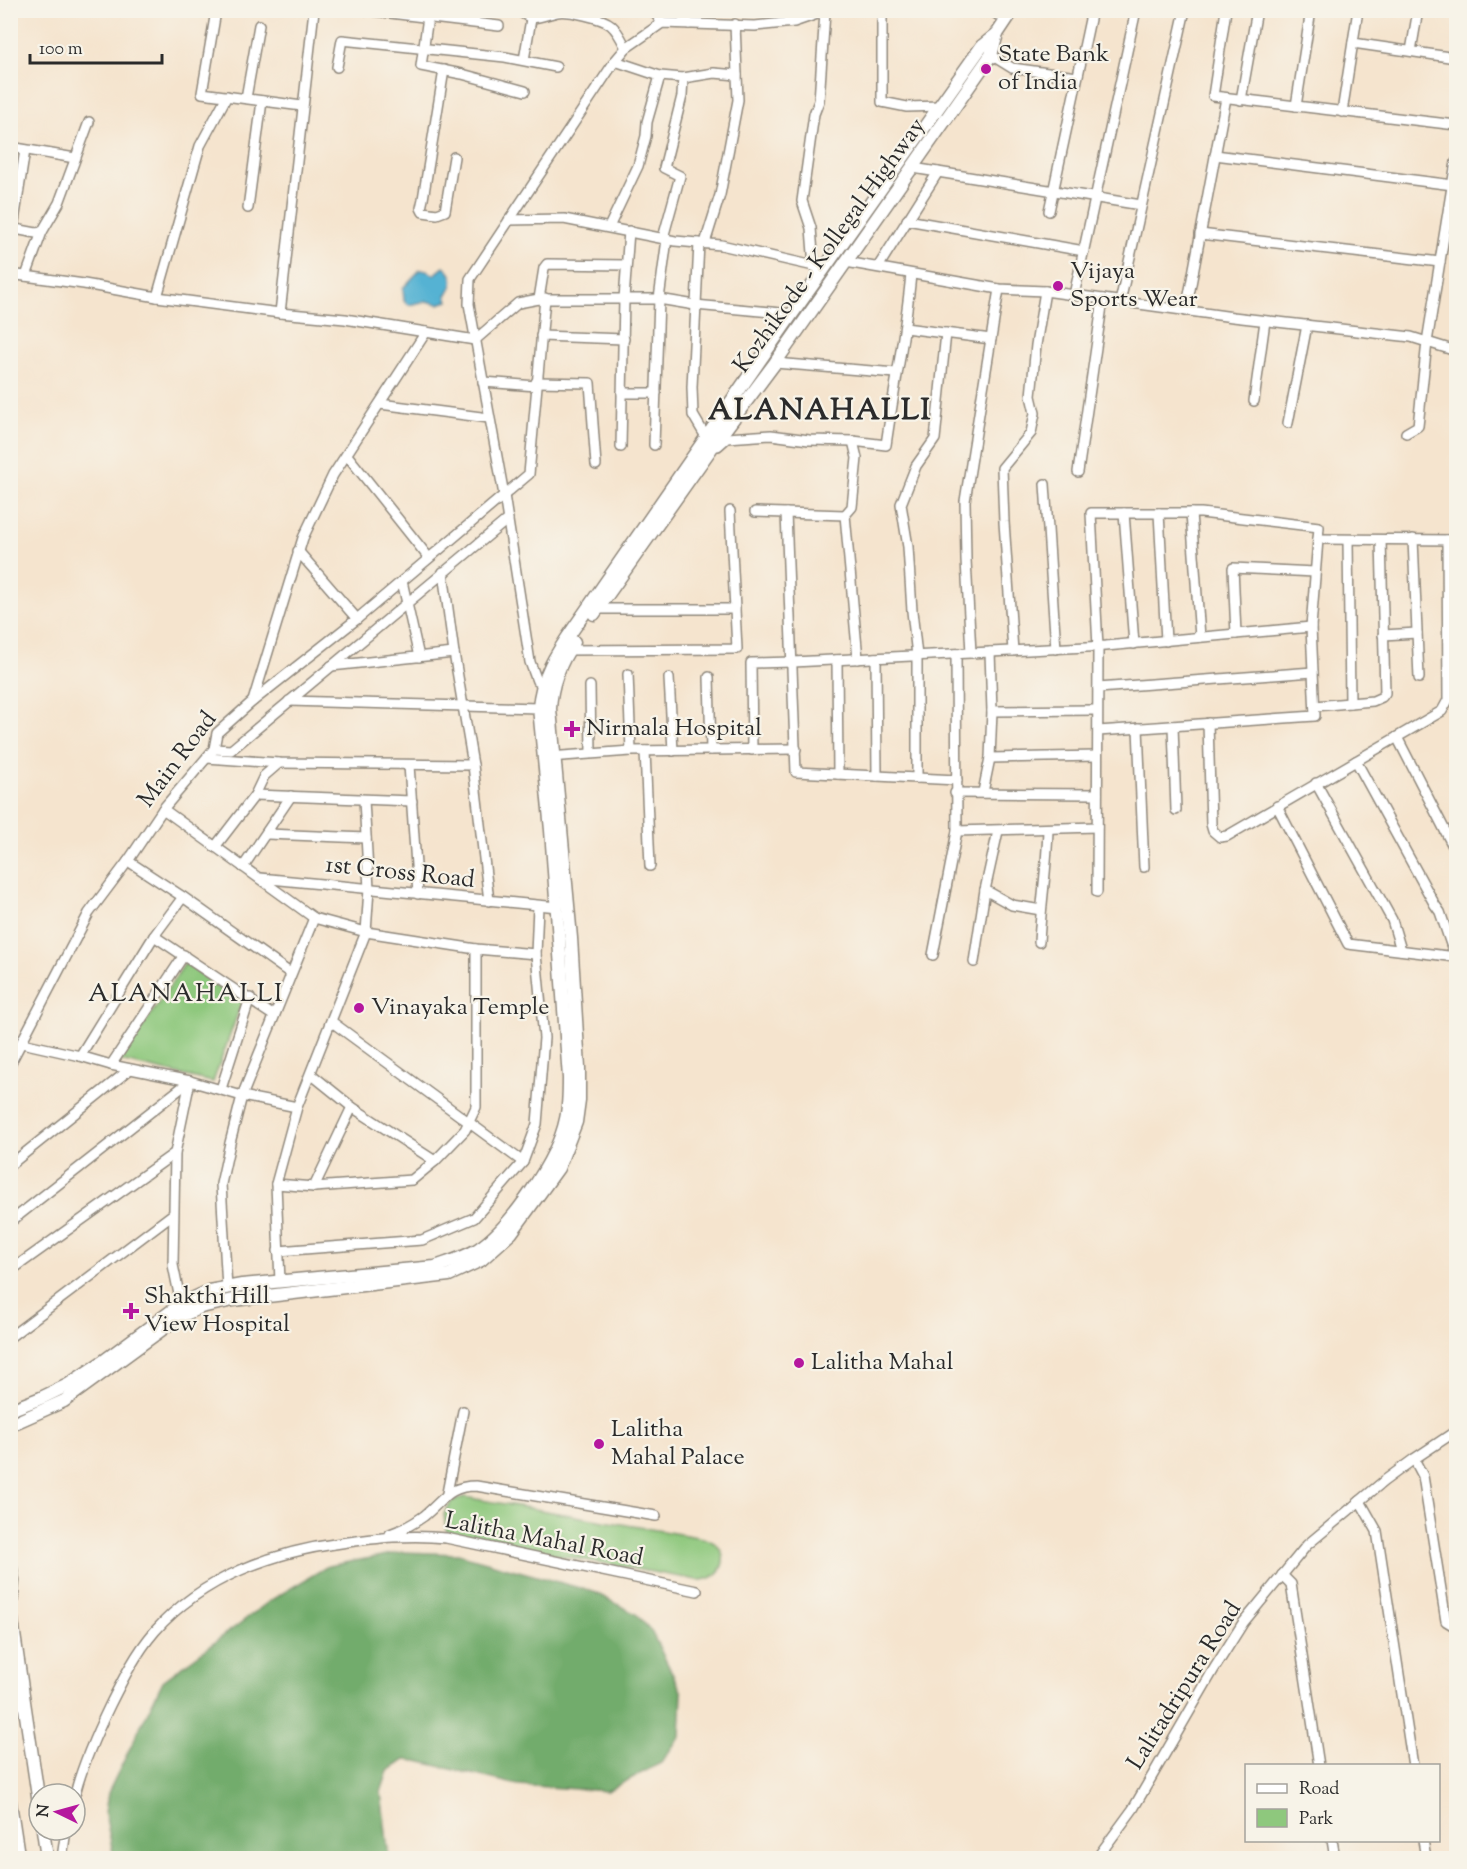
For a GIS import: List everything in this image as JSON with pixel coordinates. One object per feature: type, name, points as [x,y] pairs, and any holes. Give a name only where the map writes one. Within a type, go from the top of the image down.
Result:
[{"type":"main road","name":"Kozhikode - Kollegal Highway","points":[[10,1425],[64,1401],[155,1329],[181,1304],[209,1291],[435,1267],[457,1260],[476,1250],[492,1239],[508,1222],[549,1163],[560,1141],[566,1120],[569,1078],[549,757],[550,715],[547,672],[598,609],[792,314],[818,269],[982,46],[997,34],[1013,10]]},
{"type":"main road","name":"Kozhikode - Kollegal Highway","points":[[564,650],[710,440],[775,363],[913,168],[991,55],[997,34]]},
{"type":"main road","name":"Kozhikode - Kollegal Highway","points":[[10,1410],[68,1384],[155,1329],[201,1307],[224,1302],[442,1276],[458,1272],[481,1260],[498,1247],[522,1220],[558,1168],[576,1122],[579,1100],[571,938],[549,757],[539,708],[548,686]]},
{"type":"main road","points":[[10,1432],[25,1419]]},
{"type":"main road","points":[[10,1564],[13,1580],[11,1609],[36,1782]]},
{"type":"main road","points":[[45,1842],[47,1858]]},
{"type":"street","points":[[280,313],[314,10]]},
{"type":"street","points":[[365,10],[429,14],[499,26]]},
{"type":"street","points":[[519,10],[531,19],[559,11],[591,14],[610,24],[626,48]]},
{"type":"street","points":[[653,10],[662,23]]},
{"type":"street","points":[[682,10],[689,24]]},
{"type":"street","points":[[882,10],[882,102],[907,106],[940,106]]},
{"type":"street","points":[[1049,211],[1092,10]]},
{"type":"street","points":[[1074,295],[1136,10]]},
{"type":"street","points":[[1120,302],[1185,10]]},
{"type":"street","points":[[1226,10],[1213,96],[1456,125]]},
{"type":"street","points":[[1241,100],[1257,10]]},
{"type":"street","points":[[1296,106],[1311,10]]},
{"type":"street","points":[[1342,112],[1358,10]]},
{"type":"street","points":[[1411,51],[1418,10]]},
{"type":"street","points":[[509,220],[564,219],[665,239],[721,245],[818,269],[811,228],[802,201],[814,114],[819,101],[827,11],[794,22],[755,26],[662,23],[626,48],[615,61],[546,167],[509,220],[470,279],[469,304],[504,495],[530,662],[537,681],[548,686]]},
{"type":"street","points":[[429,14],[421,66],[525,91]]},
{"type":"street","points":[[215,17],[202,93],[302,106]]},
{"type":"street","points":[[524,60],[531,19]]},
{"type":"street","points":[[735,24],[738,100],[720,195],[702,243],[695,305],[693,414],[710,440],[718,446],[727,438],[771,435],[886,445],[905,328],[911,274]]},
{"type":"street","points":[[246,98],[259,25]]},
{"type":"street","points":[[337,67],[342,40],[424,47],[524,60],[556,67]]},
{"type":"street","points":[[1353,43],[1456,58]]},
{"type":"street","points":[[991,55],[1012,68],[1077,77]]},
{"type":"street","points":[[615,61],[660,76],[683,78],[714,73],[737,75]]},
{"type":"street","points":[[444,70],[421,208],[423,212],[436,214],[445,211],[454,156]]},
{"type":"street","points":[[609,227],[638,166],[660,76]]},
{"type":"street","points":[[654,445],[659,299],[665,239],[680,176],[664,168],[682,96],[683,78]]},
{"type":"street","points":[[157,297],[200,146],[227,96]]},
{"type":"street","points":[[1186,311],[1226,98]]},
{"type":"street","points":[[248,208],[262,101]]},
{"type":"street","points":[[26,276],[42,232],[59,203],[89,122]]},
{"type":"street","points":[[10,147],[75,158]]},
{"type":"street","points":[[25,150],[12,228],[42,232]]},
{"type":"street","points":[[1215,155],[1453,185]]},
{"type":"street","points":[[1406,433],[1418,426],[1427,342],[1456,162]]},
{"type":"street","points":[[913,168],[1141,205]]},
{"type":"street","points":[[878,267],[938,172]]},
{"type":"street","points":[[908,220],[1084,251]]},
{"type":"street","points":[[621,447],[624,299],[629,231]]},
{"type":"street","points":[[1200,234],[1440,262]]},
{"type":"street","points":[[846,262],[999,289],[1045,291],[1265,321],[1411,337],[1456,351]]},
{"type":"street","name":"Main Road","points":[[10,1064],[89,913],[163,809],[214,749],[217,734],[253,701],[357,619],[529,474],[541,336],[543,268],[547,264],[626,265]]},
{"type":"street","points":[[10,274],[157,297],[345,319],[475,340],[518,303],[542,299],[659,299],[695,305],[792,314]]},
{"type":"street","points":[[971,653],[964,501],[999,289]]},
{"type":"street","points":[[1013,651],[1002,468],[1032,433],[1035,413],[1031,396],[1045,291]]},
{"type":"street","points":[[1078,472],[1103,299]]},
{"type":"street","points":[[1254,401],[1265,321]]},
{"type":"street","points":[[1288,423],[1307,326]]},
{"type":"street","points":[[905,328],[991,339]]},
{"type":"street","points":[[253,701],[298,551],[333,475],[426,332]]},
{"type":"street","points":[[917,778],[917,656],[909,547],[901,504],[916,466],[935,439],[946,333]]},
{"type":"street","points":[[541,336],[624,339]]},
{"type":"street","points":[[775,363],[896,373]]},
{"type":"street","points":[[483,382],[590,383],[596,465]]},
{"type":"street","points":[[622,393],[656,393]]},
{"type":"street","points":[[380,405],[489,418]]},
{"type":"street","points":[[853,441],[857,458],[852,507],[845,515],[858,659]]},
{"type":"street","points":[[347,455],[429,558]]},
{"type":"street","points":[[1045,484],[1056,649]]},
{"type":"street","points":[[730,511],[737,649],[751,663],[752,750]]},
{"type":"street","points":[[755,512],[845,515]]},
{"type":"street","points":[[786,513],[796,772],[957,780]]},
{"type":"street","points":[[1097,892],[1098,647],[1092,513],[1191,513],[1319,528],[1311,627],[1315,716],[1098,731]]},
{"type":"street","points":[[1124,513],[1134,644]]},
{"type":"street","points":[[1159,513],[1166,640]]},
{"type":"street","points":[[1191,513],[1200,637]]},
{"type":"street","points":[[214,749],[231,750],[508,519]]},
{"type":"street","points":[[1208,723],[1213,831],[1220,837],[1227,836],[1442,711],[1446,706],[1452,540],[1318,538]]},
{"type":"street","points":[[1413,539],[1419,678]]},
{"type":"street","points":[[1348,540],[1350,703]]},
{"type":"street","points":[[1315,706],[1373,701],[1385,693],[1381,540]]},
{"type":"street","points":[[298,551],[357,619]]},
{"type":"street","points":[[1236,634],[1233,568],[1315,572]]},
{"type":"street","points":[[443,572],[473,765],[489,902]]},
{"type":"street","points":[[402,581],[419,657]]},
{"type":"street","points":[[598,609],[735,609]]},
{"type":"street","points":[[751,663],[1098,647],[1311,627]]},
{"type":"street","points":[[1383,635],[1417,633]]},
{"type":"street","points":[[564,650],[737,649]]},
{"type":"street","points":[[983,792],[990,758],[992,711],[990,652]]},
{"type":"street","points":[[330,666],[454,653]]},
{"type":"street","points":[[933,955],[957,831],[956,654]]},
{"type":"street","points":[[876,658],[877,776]]},
{"type":"street","points":[[837,660],[838,774]]},
{"type":"street","points":[[1098,688],[1313,672]]},
{"type":"street","points":[[628,674],[631,751]]},
{"type":"street","points":[[709,677],[711,750]]},
{"type":"street","points":[[669,678],[673,751]]},
{"type":"street","points":[[590,686],[591,753]]},
{"type":"street","points":[[289,701],[539,708]]},
{"type":"street","points":[[992,711],[1097,710]]},
{"type":"street","points":[[1173,726],[1176,810]]},
{"type":"street","points":[[1138,728],[1144,867]]},
{"type":"street","points":[[1397,737],[1456,852]]},
{"type":"street","points":[[549,757],[631,751],[796,749]]},
{"type":"street","points":[[645,751],[650,866]]},
{"type":"street","points":[[990,758],[1097,756]]},
{"type":"street","points":[[207,758],[279,763],[473,765]]},
{"type":"street","points":[[1278,806],[1348,944],[1456,957],[1440,912],[1356,760]]},
{"type":"street","points":[[215,847],[255,795],[264,776],[279,763]]},
{"type":"street","points":[[409,765],[418,894]]},
{"type":"street","points":[[1316,783],[1392,920],[1401,950]]},
{"type":"street","points":[[955,793],[1097,794]]},
{"type":"street","points":[[255,795],[412,801]]},
{"type":"street","points":[[243,867],[291,796]]},
{"type":"street","points":[[280,1282],[276,1184],[297,1107],[366,932],[369,889],[364,800]]},
{"type":"street","points":[[163,809],[314,918],[366,932],[476,949],[536,954]]},
{"type":"street","points":[[957,831],[1097,827]]},
{"type":"street","points":[[1039,942],[1048,829]]},
{"type":"street","points":[[974,962],[985,890],[998,831]]},
{"type":"street","points":[[267,834],[366,838]]},
{"type":"street","points":[[128,861],[183,897],[290,974]]},
{"type":"street","name":"1st Cross Road","points":[[258,878],[558,907]]},
{"type":"street","points":[[985,890],[1012,905],[1041,910]]},
{"type":"street","points":[[80,1056],[154,936],[183,897]]},
{"type":"street","points":[[278,1251],[422,1240],[474,1218],[523,1162],[537,1124],[544,1038],[536,954],[538,906]]},
{"type":"street","points":[[227,1288],[221,1184],[242,1096],[314,918]]},
{"type":"street","points":[[154,936],[274,1016]]},
{"type":"street","points":[[276,1184],[314,1187],[412,1180],[435,1161],[465,1130],[476,1107],[476,949]]},
{"type":"street","points":[[111,1065],[184,955]]},
{"type":"street","points":[[221,1089],[250,998]]},
{"type":"street","points":[[332,1022],[523,1162]]},
{"type":"street","points":[[22,1043],[129,1070],[190,1081],[242,1096],[297,1107]]},
{"type":"street","points":[[10,1164],[129,1070]]},
{"type":"street","points":[[311,1074],[352,1107],[435,1161]]},
{"type":"street","points":[[181,1304],[173,1265],[175,1153],[190,1081]]},
{"type":"street","points":[[10,1222],[190,1081]]},
{"type":"street","points":[[314,1187],[352,1107]]},
{"type":"street","points":[[10,1271],[175,1153]]},
{"type":"street","points":[[10,1337],[173,1214]]},
{"type":"street","points":[[447,1493],[463,1411]]},
{"type":"street","name":"Lalitadripura Road","points":[[1097,1858],[1134,1809],[1208,1678],[1244,1623],[1307,1545],[1414,1459],[1456,1431]]},
{"type":"street","points":[[1414,1459],[1423,1476],[1446,1621],[1456,1627]]},
{"type":"street","name":"Lalitha Mahal Road","points":[[382,1537],[413,1524],[447,1493],[464,1486],[476,1486],[656,1516]]},
{"type":"street","points":[[1360,1501],[1377,1531],[1413,1764]]},
{"type":"street","name":"Lalitha Mahal Road","points":[[79,1782],[87,1755],[120,1684],[135,1658],[173,1613],[216,1582],[244,1568],[304,1548],[406,1535],[446,1539],[697,1591]]},
{"type":"street","points":[[1282,1575],[1291,1584],[1320,1764]]},
{"type":"street","points":[[10,1793],[20,1858]]},
{"type":"street","points":[[62,1858],[64,1842]]},
{"type":"street","points":[[1332,1842],[1335,1858]]},
{"type":"street","points":[[1423,1842],[1425,1858]]},
{"type":"green space","points":[[185,963],[243,999],[213,1082],[120,1061]]},
{"type":"green space","points":[[464,1497],[703,1538],[720,1548],[723,1563],[715,1575],[697,1580],[458,1537],[446,1530],[444,1514],[452,1501]]},
{"type":"green space","points":[[403,1552],[458,1554],[594,1592],[636,1614],[651,1631],[682,1693],[680,1736],[661,1763],[607,1791],[518,1785],[405,1760],[388,1771],[381,1792],[389,1858],[114,1858],[105,1813],[108,1793],[163,1681],[271,1600],[328,1566]]},
{"type":"water","points":[[444,267],[452,277],[451,288],[446,295],[448,301],[439,304],[426,301],[409,305],[404,301],[403,288],[420,270],[427,270],[434,275]]},
{"type":"place","name":"State Bank of India","points":[[986,69]]},
{"type":"place","name":"Vijaya Sports Wear","points":[[1058,286]]},
{"type":"place","name":"Nirmala Hospital","points":[[572,729]]},
{"type":"place","name":"Vinayaka Temple","points":[[359,1008]]},
{"type":"place","name":"Shakthi Hill View Hospital","points":[[131,1311]]},
{"type":"place","name":"Lalitha Mahal","points":[[799,1363]]},
{"type":"place","name":"Lalitha Mahal Palace","points":[[599,1444]]},
{"type":"district","name":"ALANAHALLI","points":[[820,411]]},
{"type":"district","name":"ALANAHALLI","points":[[186,994]]}]
